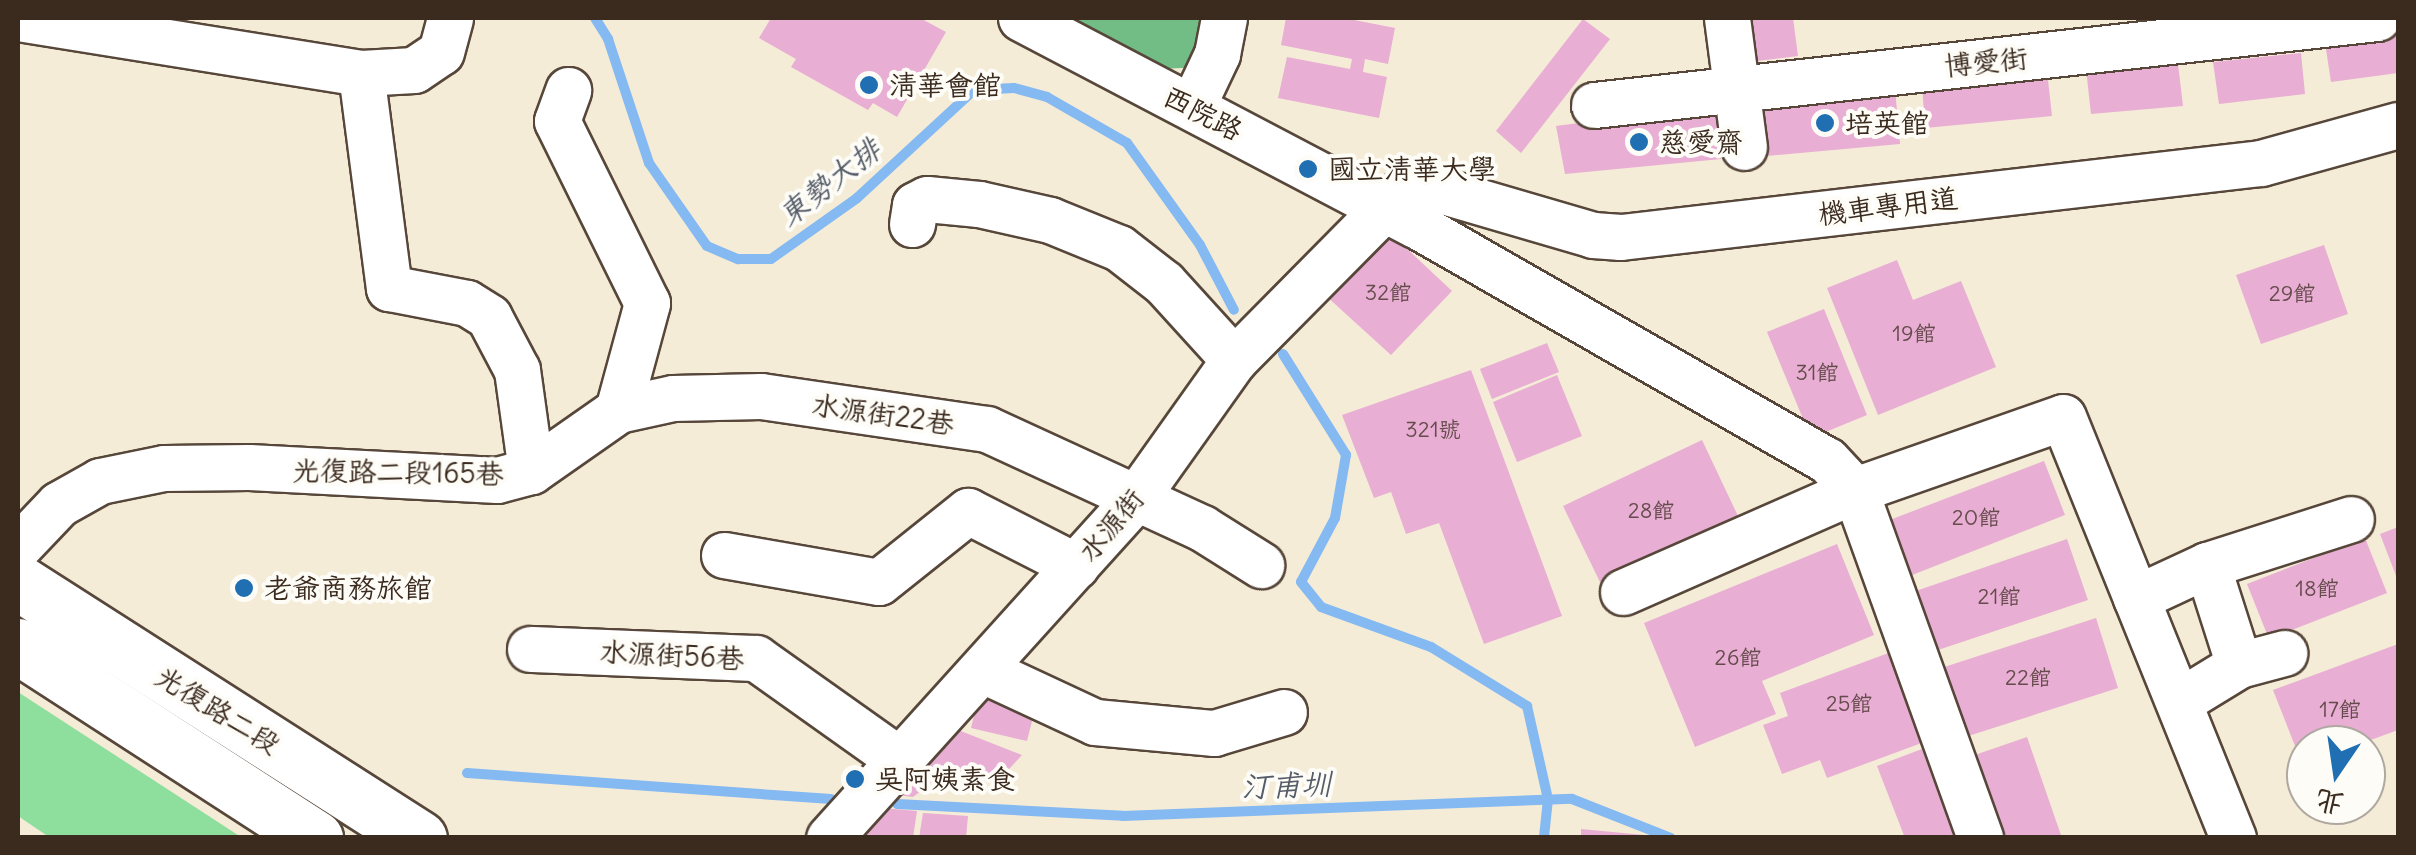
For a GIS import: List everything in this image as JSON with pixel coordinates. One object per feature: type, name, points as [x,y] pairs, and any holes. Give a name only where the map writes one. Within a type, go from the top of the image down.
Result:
[{"type":"main road","name":"光復路二段","points":[[18,582],[419,838]]},
{"type":"main road","name":"光復路二段","points":[[18,646],[315,838]]},
{"type":"street","points":[[18,18],[360,73],[414,70],[441,52],[450,18]]},
{"type":"street","name":"西院路","points":[[1020,18],[1386,208],[1826,460],[1855,490]]},
{"type":"street","points":[[1192,106],[1217,54],[1224,18]]},
{"type":"street","points":[[1726,18],[1744,147]]},
{"type":"street","name":"博愛街","points":[[1594,105],[2293,22],[2377,18]]},
{"type":"street","points":[[360,73],[390,288],[467,303],[489,317],[517,370],[531,471]]},
{"type":"street","points":[[568,90],[557,121],[648,304],[618,410]]},
{"type":"street","name":"機車專用道","points":[[1386,208],[1398,194],[1436,189],[1593,235],[1621,237],[2261,163],[2398,126]]},
{"type":"street","points":[[912,224],[915,205],[927,199],[978,204],[1050,220],[1119,248],[1164,282],[1234,360]]},
{"type":"street","name":"水源街","points":[[830,838],[1133,502],[1234,360],[1386,208]]},
{"type":"street","name":"水源街22巷","points":[[618,410],[673,398],[761,396],[987,430],[1133,502],[1202,528],[1260,565]]},
{"type":"street","name":"光復路二段165巷","points":[[18,547],[59,504],[100,481],[164,468],[497,480],[531,471],[618,410]]},
{"type":"street","points":[[1623,592],[1855,490],[2063,417],[2233,838]]},
{"type":"street","points":[[1855,490],[1980,838]]},
{"type":"street","points":[[724,555],[880,582],[968,511],[1076,566]]},
{"type":"street","points":[[2136,598],[2207,565],[2351,519]]},
{"type":"street","points":[[2207,565],[2239,665]]},
{"type":"street","name":"水源街56巷","points":[[530,649],[756,658],[902,760]]},
{"type":"street","points":[[2180,701],[2239,665],[2284,653]]},
{"type":"street","points":[[982,670],[1095,722],[1214,733],[1284,712]]},
{"type":"green space","points":[[1070,18],[1209,18],[1201,67],[1162,69]]},
{"type":"green space","points":[[18,692],[241,837],[49,837],[18,816]]},
{"type":"building","name":"清華會館","points":[[771,18],[920,18],[946,32],[897,117],[873,103],[868,110],[791,67],[796,59],[759,38]]},
{"type":"building","points":[[1286,18],[1344,18],[1395,28],[1388,64],[1365,59],[1363,72],[1387,77],[1379,118],[1278,98],[1287,57],[1350,69],[1352,59],[1281,45]]},
{"type":"building","points":[[1741,18],[1793,18],[1798,56],[1749,62]]},
{"type":"building","points":[[1583,19],[1610,39],[1521,153],[1496,131]]},
{"type":"building","points":[[2398,28],[2398,73],[2331,82],[2324,36]]},
{"type":"building","points":[[2301,53],[2305,94],[2219,104],[2213,62]]},
{"type":"building","points":[[2178,64],[2183,106],[2091,114],[2086,69]]},
{"type":"building","points":[[2047,71],[2052,116],[1925,128],[1922,84]]},
{"type":"building","name":"培英館","points":[[1895,89],[1900,144],[1755,157],[1749,102]]},
{"type":"building","name":"慈愛齋","points":[[1715,105],[1721,159],[1565,174],[1556,126]]},
{"type":"building","points":[[1386,229],[1452,291],[1391,355],[1325,295]]},
{"type":"building","points":[[2324,245],[2348,314],[2261,344],[2236,275]]},
{"type":"building","points":[[1897,260],[1913,300],[1961,281],[1996,367],[1878,415],[1827,288]]},
{"type":"building","points":[[1824,309],[1867,415],[1811,438],[1767,332]]},
{"type":"building","points":[[1547,343],[1559,372],[1492,399],[1480,369]]},
{"type":"building","points":[[1471,370],[1562,616],[1484,644],[1439,523],[1406,534],[1391,492],[1374,498],[1342,415]]},
{"type":"building","points":[[1557,375],[1582,436],[1517,462],[1493,402]]},
{"type":"building","points":[[1702,440],[1738,516],[1600,582],[1563,506]]},
{"type":"building","points":[[2044,461],[2065,515],[1907,577],[1887,521]]},
{"type":"building","points":[[2398,527],[2398,581],[2380,534]]},
{"type":"building","points":[[2365,538],[2387,593],[2269,639],[2247,584]]},
{"type":"building","points":[[2067,539],[2088,600],[1932,652],[1910,593]]},
{"type":"building","points":[[1837,544],[1874,635],[1762,681],[1776,714],[1695,747],[1644,623]]},
{"type":"building","points":[[2096,618],[2118,688],[1962,738],[1938,669]]},
{"type":"building","points":[[2398,644],[2398,730],[2386,734],[2386,725],[2287,725],[2273,690]]},
{"type":"building","points":[[1894,651],[1927,741],[1827,778],[1820,760],[1782,774],[1763,725],[1788,716],[1780,693]]},
{"type":"building","points":[[981,687],[1037,701],[1027,741],[971,728]]},
{"type":"building","points":[[948,726],[1022,755],[998,781],[964,785],[903,770]]},
{"type":"building","points":[[2027,737],[2062,838],[1997,838],[1969,757]]},
{"type":"building","points":[[1922,749],[1956,838],[1905,838],[1877,766]]},
{"type":"building","points":[[900,773],[933,782],[913,797],[882,793]]},
{"type":"building","points":[[871,807],[917,811],[913,838],[857,838]]},
{"type":"building","points":[[923,813],[968,816],[966,838],[919,838]]},
{"type":"building","points":[[1581,829],[1644,835],[1644,838],[1581,838]]},
{"type":"waterway","name":"東勢大排","points":[[595,18],[608,39],[649,163],[707,246],[738,259],[771,259],[857,198],[974,90],[1014,88],[1047,97],[1127,143],[1200,245],[1234,310]]},
{"type":"waterway","name":"東勢大排","points":[[1283,354],[1346,455],[1335,518],[1301,582],[1321,607],[1431,647],[1527,706],[1548,799],[1544,838]]},
{"type":"waterway","name":"汀甫圳","points":[[467,773],[831,799]]},
{"type":"waterway","name":"汀甫圳","points":[[897,804],[1123,816],[1572,799],[1671,838]]},
{"type":"place","name":"清華會館","points":[[869,85]]},
{"type":"place","name":"培英館","points":[[1825,123]]},
{"type":"place","name":"慈愛齋","points":[[1639,142]]},
{"type":"place","name":"國立清華大學","points":[[1308,169]]},
{"type":"place","name":"老爺商務旅館","points":[[244,588]]},
{"type":"place","name":"吳阿姨素食","points":[[855,779]]}]
